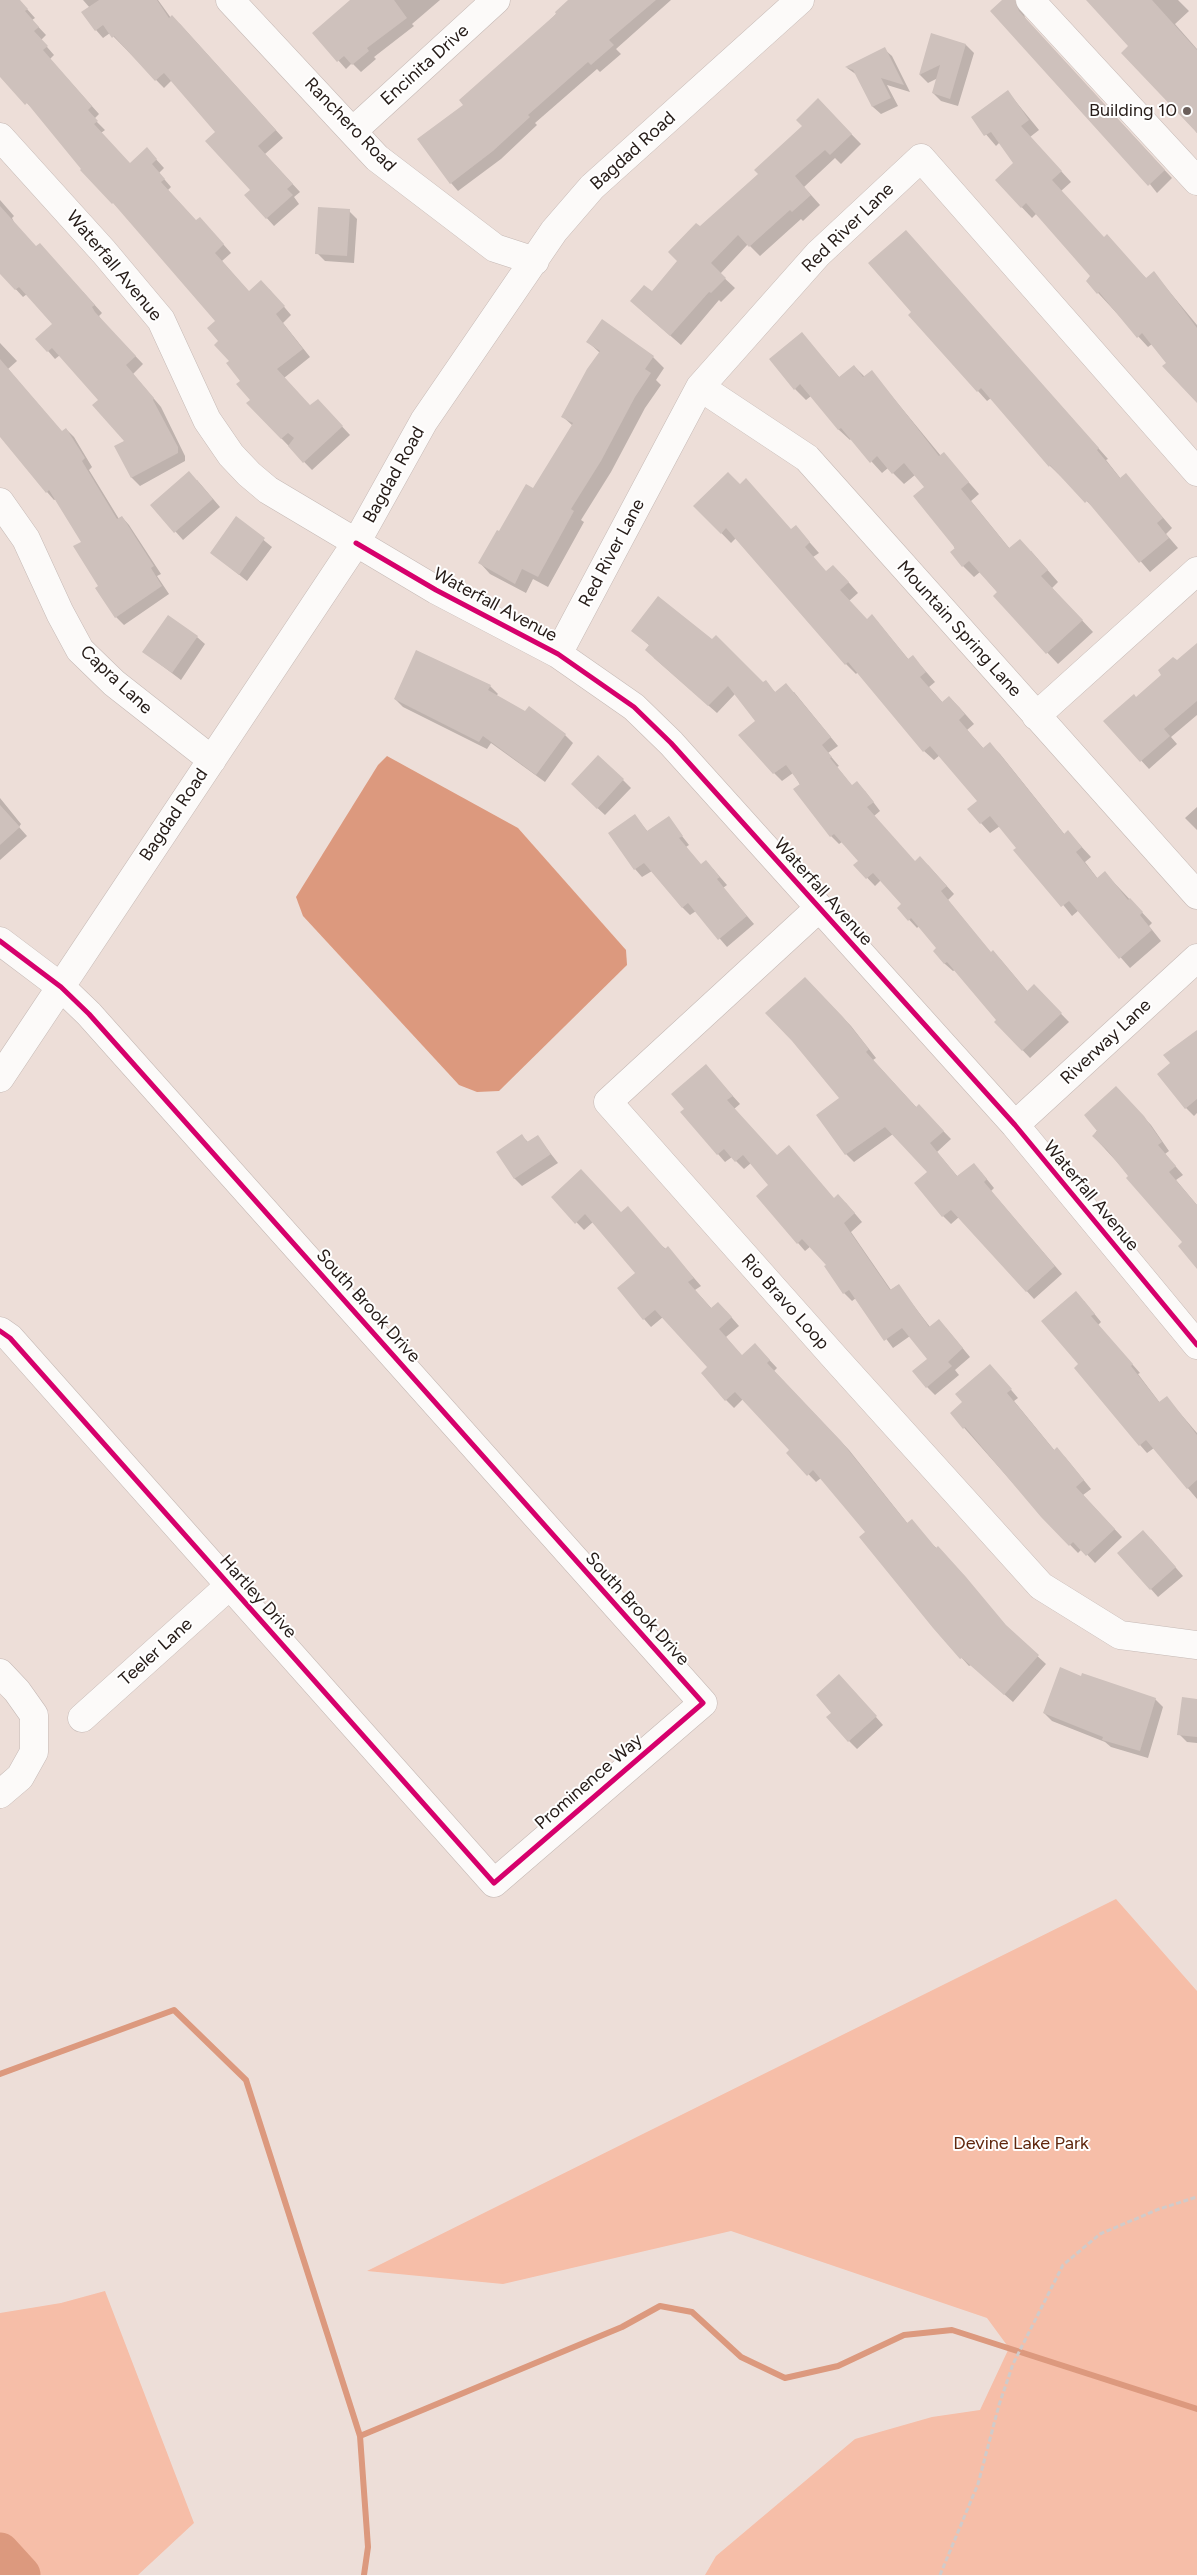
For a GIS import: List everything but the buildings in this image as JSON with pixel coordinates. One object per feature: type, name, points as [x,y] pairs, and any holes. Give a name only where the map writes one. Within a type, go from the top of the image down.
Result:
[{"type":"street","name":"Ranchero Road","points":[[230,0],[354,130],[377,158],[495,248],[535,261]]},
{"type":"street","name":"Encinita Drive","points":[[354,130],[496,0]]},
{"type":"street","name":"Bagdad Road","points":[[0,1078],[356,543],[424,421],[554,231],[592,186],[800,0]]},
{"type":"street","points":[[1030,0],[1197,181]]},
{"type":"street","name":"Waterfall Avenue","points":[[0,137],[104,252],[161,320],[207,420],[231,455],[268,490],[436,590],[558,654],[634,707],[671,743],[1015,1125],[1196,1340]]},
{"type":"street","name":"Red River Lane","points":[[558,654],[700,387],[818,254],[921,158],[1197,472]]},
{"type":"street","name":"Mountain Spring Lane","points":[[700,387],[808,458],[1197,895]]},
{"type":"street","name":"Capra Lane","points":[[0,502],[26,539],[60,613],[80,650],[114,683],[212,760]]},
{"type":"street","points":[[1036,716],[1197,571]]},
{"type":"street","name":"Rio Bravo Loop","points":[[819,908],[608,1102],[1041,1586],[1120,1635],[1197,1645]]},
{"type":"street","name":"South Brook Drive","points":[[0,941],[61,987],[96,1022],[703,1703]]},
{"type":"street","name":"Riverway Lane","points":[[1015,1125],[1197,958]]},
{"type":"street","name":"Hartley Drive","points":[[0,1330],[10,1338],[494,1883]]},
{"type":"street","name":"Teeler Lane","points":[[82,1718],[229,1586]]},
{"type":"street","points":[[0,1673],[17,1691],[34,1715],[34,1752],[20,1777],[0,1794]]},
{"type":"street","name":"Prominence Way","points":[[494,1883],[703,1703]]},
{"type":"path","points":[[940,2575],[978,2484],[999,2405],[1013,2364],[1063,2265],[1100,2234],[1159,2209],[1197,2197]]},
{"type":"green space","name":"Devine Lake Park","points":[[1116,1899],[1197,1991],[1197,2575],[705,2575],[716,2556],[855,2439],[932,2417],[980,2410],[1009,2348],[987,2318],[731,2231],[503,2284],[367,2271]]},
{"type":"green space","points":[[105,2291],[194,2523],[138,2575],[0,2575],[0,2313],[61,2303]]},
{"type":"shaded area","points":[[387,756],[518,828],[626,950],[627,965],[499,1091],[477,1092],[459,1085],[303,916],[296,897],[378,765]]},
{"type":"waterway","points":[[0,2074],[174,2010],[246,2080],[360,2436],[368,2547],[364,2575]]},
{"type":"waterway","points":[[360,2436],[622,2327],[660,2306],[692,2312],[741,2357],[785,2378],[838,2366],[904,2335],[952,2330],[1197,2409]]},
{"type":"waterway","points":[[0,2552],[21,2575]]},
{"type":"cycle path","points":[[356,543],[436,590],[558,654],[634,707],[671,743],[1015,1125],[1197,1345]]},
{"type":"cycle path","points":[[0,941],[61,987],[89,1014],[703,1703],[494,1883],[10,1338],[0,1331]]},
{"type":"place","name":"Building 10","points":[[1187,111]]}]
